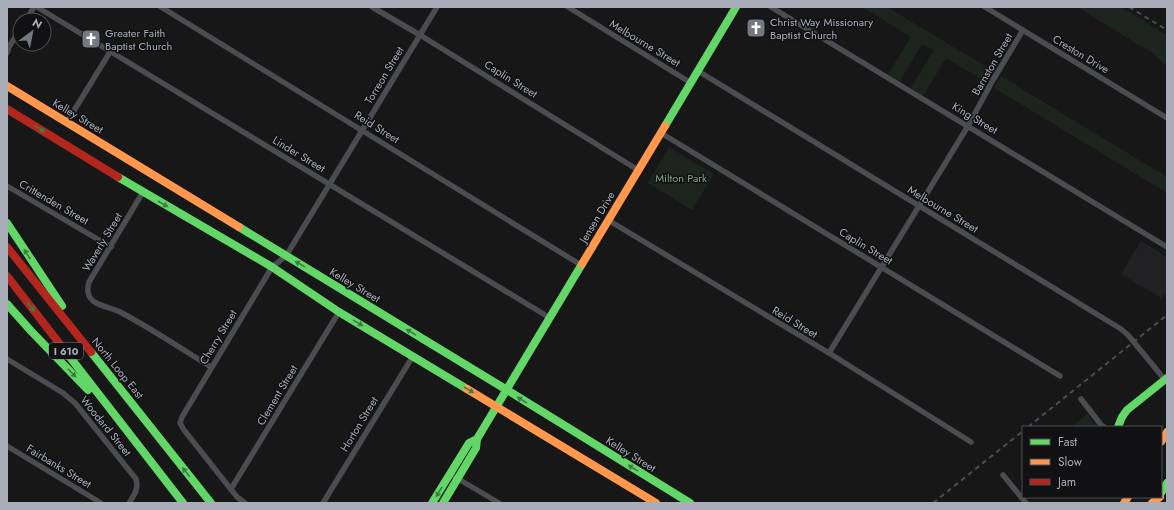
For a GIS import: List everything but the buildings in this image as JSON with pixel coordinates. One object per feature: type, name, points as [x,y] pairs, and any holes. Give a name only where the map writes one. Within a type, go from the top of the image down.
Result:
[{"type":"main road","name":"Jensen Drive","points":[[443,503],[476,448],[477,439],[736,7]]},
{"type":"main road","name":"Kelley Street","points":[[7,86],[690,503]]},
{"type":"main road","points":[[7,109],[143,192],[272,267],[339,312],[656,503]]},
{"type":"main road","points":[[7,223],[94,357]]},
{"type":"main road","name":"North Loop East","points":[[7,248],[211,503]]},
{"type":"main road","name":"I 610","points":[[7,276],[183,503]]},
{"type":"main road","points":[[7,304],[31,331],[124,427]]},
{"type":"main road","points":[[1118,426],[1122,417],[1128,410],[1166,379]]},
{"type":"main road","name":"Jensen Drive","points":[[432,503],[468,443],[477,439]]},
{"type":"street","name":"Linder Street","points":[[37,7],[550,318]]},
{"type":"street","name":"Reid Street","points":[[161,7],[581,265]]},
{"type":"street","name":"Caplin Street","points":[[372,7],[420,35],[638,170]]},
{"type":"street","name":"Torreon Street","points":[[286,256],[437,7]]},
{"type":"street","name":"Melbourne Street","points":[[568,7],[691,83]]},
{"type":"street","name":"King Street","points":[[771,7],[1167,247]]},
{"type":"street","name":"Creston Drive","points":[[985,7],[1167,118]]},
{"type":"street","name":"Barnston Street","points":[[829,354],[968,126],[1023,30]]},
{"type":"street","points":[[7,53],[12,42]]},
{"type":"street","points":[[67,122],[110,52]]},
{"type":"street","name":"Melbourne Street","points":[[698,71],[1121,329],[1166,379]]},
{"type":"street","name":"Caplin Street","points":[[661,133],[1060,376]]},
{"type":"street","name":"Crittenden Street","points":[[7,186],[111,247]]},
{"type":"street","name":"Waverly Street","points":[[143,192],[89,282],[87,288],[90,298],[94,302],[121,313],[211,367]]},
{"type":"street","name":"Reid Street","points":[[608,220],[971,442]]},
{"type":"street","name":"Cherry Street","points":[[231,489],[186,434],[180,423],[211,367],[272,267],[286,256]]},
{"type":"street","name":"Clement Street","points":[[231,489],[339,312]]},
{"type":"street","name":"Horton Street","points":[[323,503],[412,356]]},
{"type":"street","name":"Woodard Street","points":[[7,359],[69,397],[136,479],[138,485],[137,489],[129,503]]},
{"type":"street","points":[[1081,399],[1102,426]]},
{"type":"street","name":"Fairbanks Street","points":[[7,446],[101,503]]},
{"type":"street","points":[[450,473],[499,503]]},
{"type":"street","points":[[1002,476],[1026,503]]},
{"type":"street","points":[[231,489],[237,497],[245,503]]},
{"type":"shaded area","points":[[1141,241],[1167,257],[1167,293],[1161,298],[1121,274]]},
{"type":"green space","points":[[862,7],[887,7],[995,72],[988,83],[946,58],[923,96],[911,88],[934,50],[922,44],[900,81],[888,74],[911,37]]},
{"type":"green space","points":[[1077,7],[1121,7],[1167,35],[1167,67],[1154,54]]},
{"type":"green space","points":[[1001,76],[1167,177],[1167,193],[994,88]]},
{"type":"green space","name":"Milton Park","points":[[669,147],[714,174],[692,210],[648,183]]},
{"type":"green space","points":[[1087,414],[1096,425],[1094,426],[1072,426]]},
{"type":"railway","points":[[1129,7],[1167,30]]},
{"type":"railway","points":[[1029,426],[1167,315]]},
{"type":"railway","points":[[933,503],[1022,432]]},
{"type":"traffic: fast","points":[[665,126],[736,7]]},
{"type":"traffic: fast","points":[[118,177],[272,267],[339,312],[467,389]]},
{"type":"traffic: fast","points":[[7,223],[62,306]]},
{"type":"traffic: fast","points":[[239,227],[690,503]]},
{"type":"traffic: fast","points":[[443,503],[476,448],[477,439],[582,264]]},
{"type":"traffic: fast","points":[[7,304],[88,390]]},
{"type":"traffic: fast","points":[[66,352],[183,503]]},
{"type":"traffic: fast","points":[[91,352],[211,503]]},
{"type":"traffic: fast","points":[[1118,426],[1127,410],[1167,378]]},
{"type":"traffic: fast","points":[[432,503],[469,443],[477,439]]},
{"type":"traffic: fast","points":[[1162,491],[1167,483]]},
{"type":"traffic: slow","points":[[7,86],[239,227]]},
{"type":"traffic: slow","points":[[582,264],[665,126]]},
{"type":"traffic: slow","points":[[467,389],[656,503]]},
{"type":"traffic: slow","points":[[1162,440],[1167,432]]},
{"type":"traffic: slow","points":[[1124,503],[1127,498]]},
{"type":"traffic: slow","points":[[1152,503],[1159,498]]},
{"type":"traffic: jam","points":[[7,109],[118,177]]},
{"type":"traffic: jam","points":[[7,247],[91,352]]},
{"type":"traffic: jam","points":[[7,276],[66,352]]},
{"type":"place","name":"Christ Way Missionary Baptist Church","points":[[756,28]]},
{"type":"place","name":"Greater Faith Baptist Church","points":[[91,39]]}]
